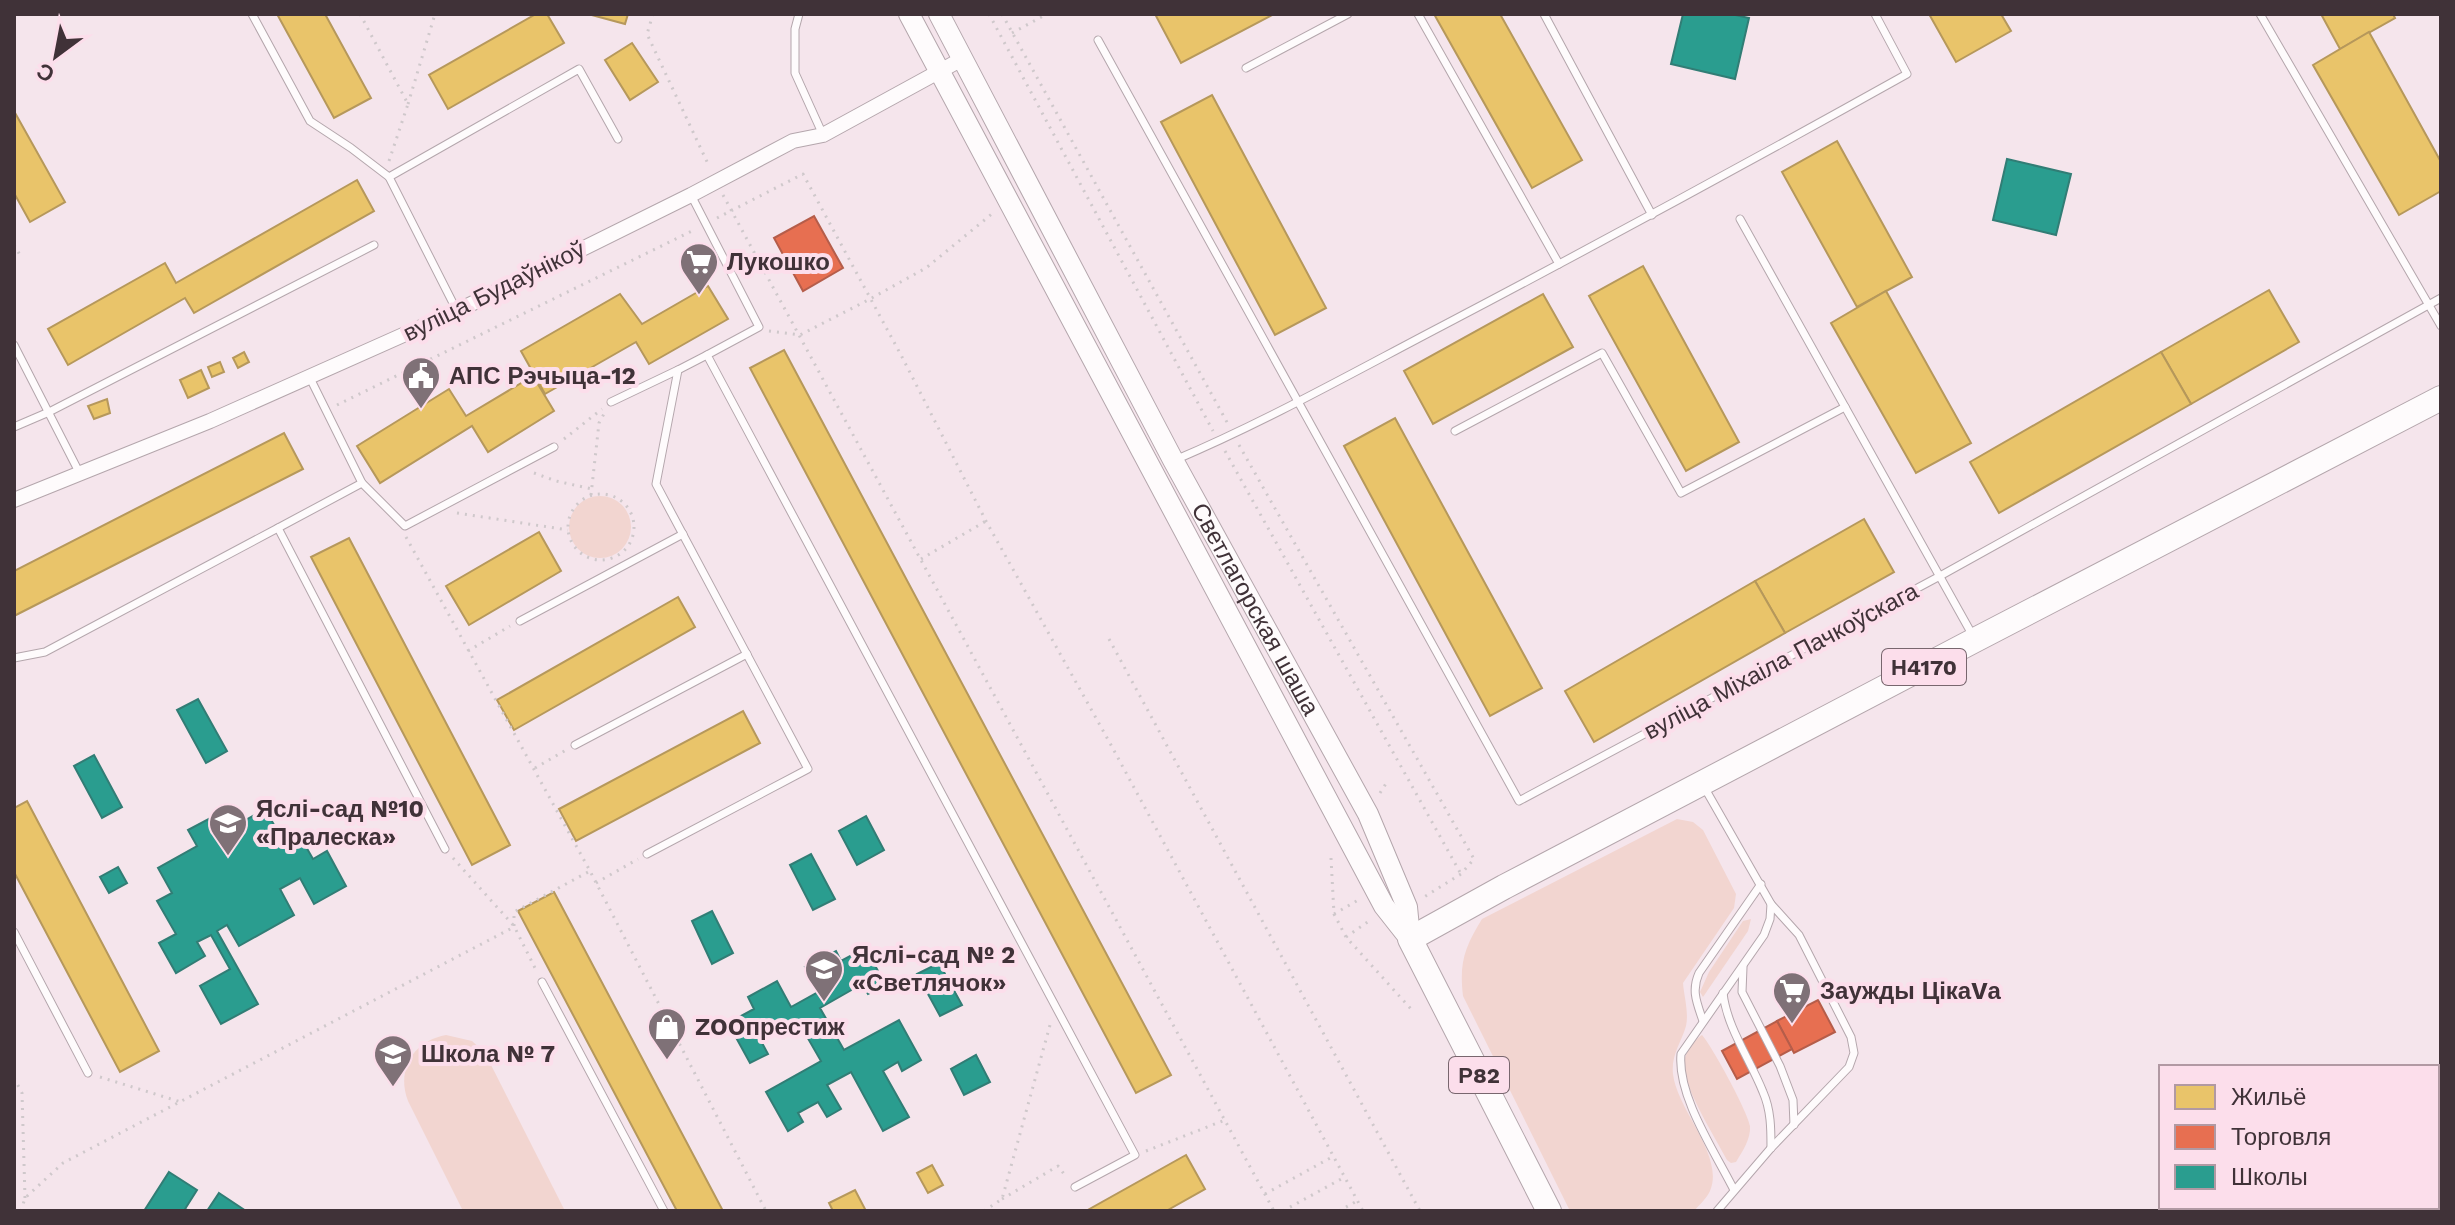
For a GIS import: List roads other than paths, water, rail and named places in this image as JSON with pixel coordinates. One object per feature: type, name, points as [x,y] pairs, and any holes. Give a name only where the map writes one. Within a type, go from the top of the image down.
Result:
[{"type":"main road","points":[[909,14],[1398,910]]},
{"type":"main road","name":"Светлагорская шаша","points":[[939,14],[1173,460],[1368,814],[1410,939],[1549,1211]]},
{"type":"main road","name":"Н4170","points":[[1410,939],[2441,398]]},
{"type":"street","name":"вуліца Будаўнікоў","points":[[14,500],[210,421],[457,311],[793,141],[823,135],[962,59]]},
{"type":"lane","points":[[252,14],[310,121],[387,175],[457,311]]},
{"type":"lane","points":[[799,14],[795,29],[795,73],[823,135]]},
{"type":"lane","points":[[1246,68],[1348,14]]},
{"type":"lane","points":[[1418,14],[1559,264]]},
{"type":"lane","points":[[1544,14],[1652,215]]},
{"type":"lane","points":[[1173,460],[1219,441],[1298,401],[1559,264],[1907,74],[1875,14]]},
{"type":"lane","points":[[2260,14],[2441,326]]},
{"type":"lane","points":[[1098,40],[1298,401]]},
{"type":"lane","points":[[387,175],[579,69],[618,139]]},
{"type":"lane","points":[[611,402],[759,327],[691,195]]},
{"type":"lane","points":[[1740,219],[1975,640]]},
{"type":"lane","points":[[14,427],[49,412],[374,245]]},
{"type":"lane","name":"вуліца Міхаіла Пачкоўскага","points":[[1298,401],[1519,801],[1940,576],[2441,298]]},
{"type":"lane","points":[[14,345],[79,472]]},
{"type":"lane","points":[[1455,431],[1602,353],[1681,493],[1845,407]]},
{"type":"lane","points":[[707,355],[1135,1155],[1075,1187]]},
{"type":"lane","points":[[647,854],[808,769],[656,484],[678,370]]},
{"type":"lane","points":[[309,376],[362,483],[405,526],[554,447]]},
{"type":"lane","points":[[14,658],[45,652],[362,483]]},
{"type":"lane","points":[[278,528],[445,849]]},
{"type":"lane","points":[[520,621],[683,534]]},
{"type":"lane","points":[[575,745],[747,654]]},
{"type":"lane","points":[[1703,785],[1771,904],[1799,935],[1851,1037],[1854,1053],[1849,1067],[1771,1148],[1717,1211]]},
{"type":"lane","points":[[1703,1021],[1694,996],[1694,983],[1761,884]]},
{"type":"lane","points":[[1734,1190],[1684,1089],[1681,1054],[1764,935],[1771,904]]},
{"type":"lane","points":[[14,932],[88,1073]]},
{"type":"lane","points":[[1743,967],[1742,992],[1780,1066],[1793,1100],[1794,1125]]},
{"type":"lane","points":[[542,982],[664,1211]]},
{"type":"lane","points":[[1723,993],[1732,1025],[1765,1094],[1771,1120],[1771,1148]]},
{"type":"place","name":"Лукошко","points":[[699,296]]},
{"type":"place","name":"АПС Рэчыца-12","points":[[421,410]]},
{"type":"place","name":"Яслі-сад №10 «Пралеска»","points":[[228,857]]},
{"type":"place","name":"Яслі-сад № 2 «Светлячок»","points":[[824,1003]]},
{"type":"place","name":"Заужды ЦікаVа","points":[[1792,1025]]},
{"type":"place","name":"ZOOпрестиж","points":[[667,1061]]},
{"type":"place","name":"Школа № 7","points":[[393,1088]]}]
